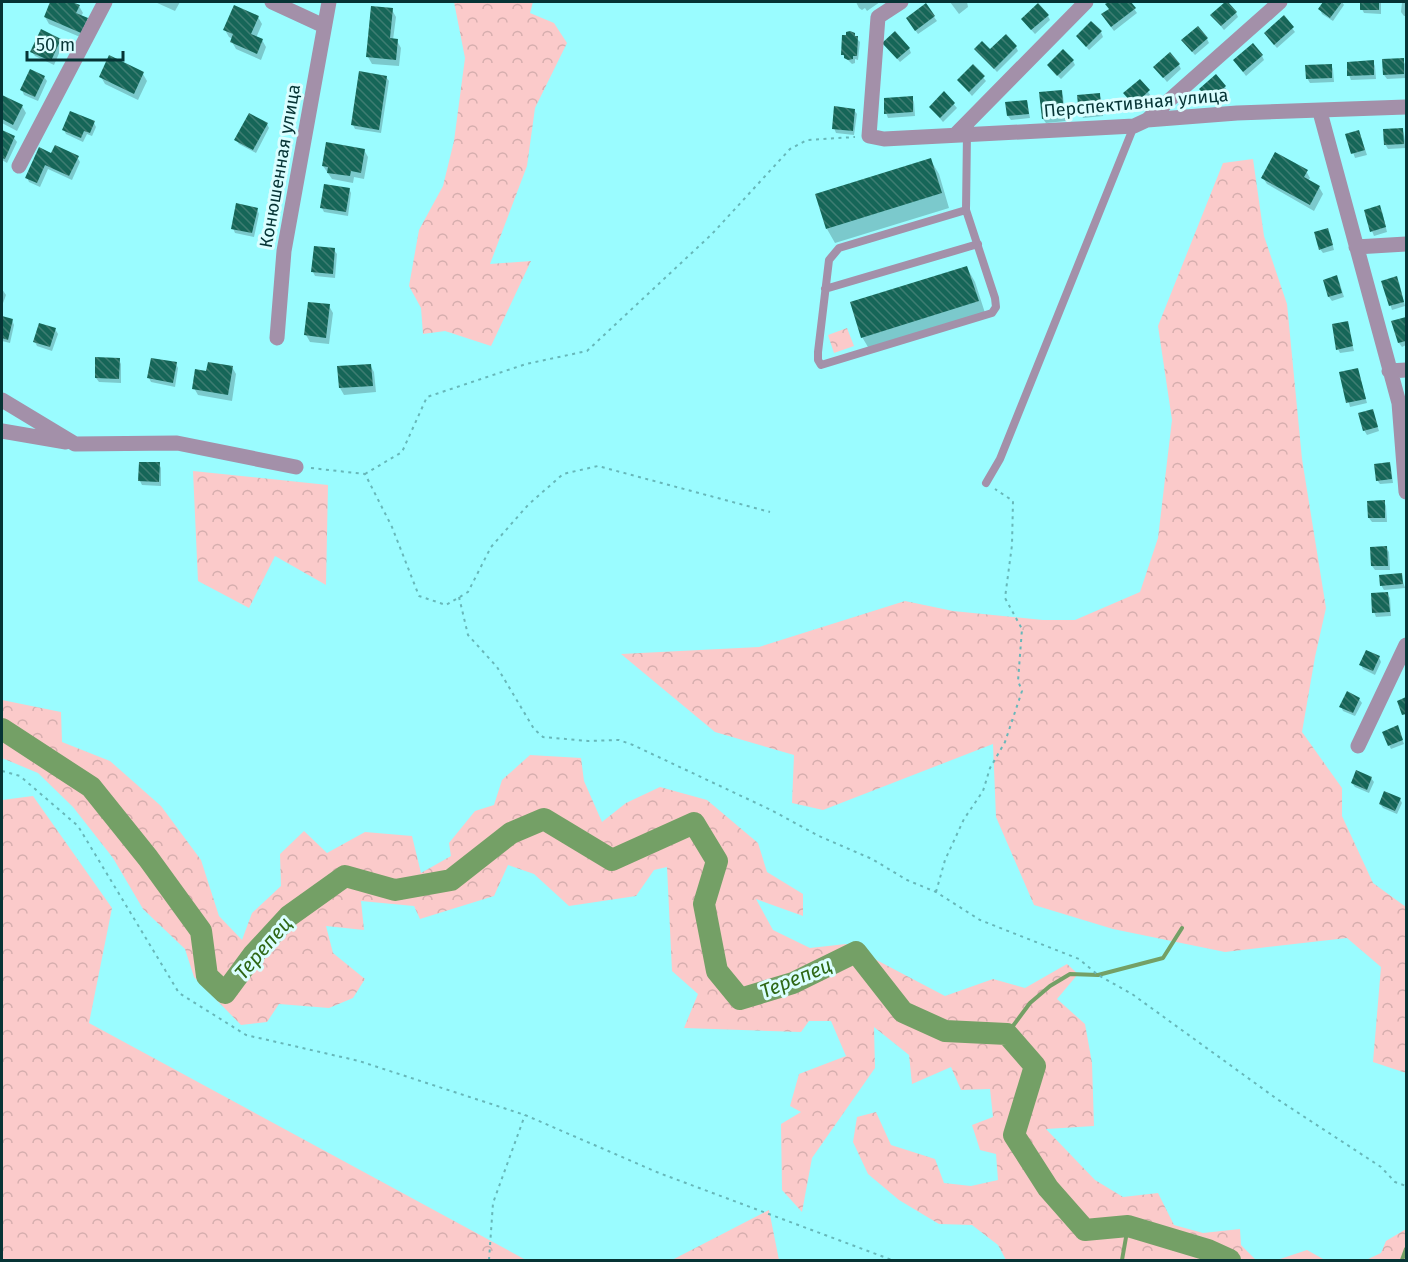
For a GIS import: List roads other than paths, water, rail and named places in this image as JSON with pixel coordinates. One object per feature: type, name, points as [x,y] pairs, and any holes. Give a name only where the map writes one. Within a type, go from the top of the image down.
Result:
[{"type":"street","points":[[19,166],[105,2]]},
{"type":"street","points":[[272,2],[324,26]]},
{"type":"street","name":"Конюшенная улица","points":[[277,338],[284,251],[329,2]]},
{"type":"street","name":"Перспективная улица","points":[[901,2],[878,17],[869,136],[884,139],[1141,123],[1237,113],[1320,112],[1407,107]]},
{"type":"street","points":[[962,134],[1086,2]]},
{"type":"street","points":[[1141,123],[1280,2]]},
{"type":"street","points":[[1320,112],[1399,403],[1407,492]]},
{"type":"street","points":[[1356,247],[1407,244]]},
{"type":"street","points":[[1389,371],[1407,370]]},
{"type":"street","points":[[2,400],[75,444]]},
{"type":"street","points":[[2,431],[75,444],[177,443],[296,466]]},
{"type":"street","points":[[1358,746],[1407,645]]},
{"type":"lane","points":[[986,483],[1000,459],[1141,123]]},
{"type":"lane","points":[[962,134],[966,210],[996,307],[992,313],[821,365],[818,352],[825,289],[829,261],[834,252],[839,248],[966,210]]},
{"type":"lane","points":[[825,289],[978,244]]},
{"type":"waterway","name":"Терепец","points":[[2,729],[91,787],[148,858],[201,931],[207,976],[225,993],[253,955],[289,916],[345,876],[395,890],[451,880],[511,833],[544,819],[612,860],[694,823],[717,861],[704,904],[717,971],[740,999],[793,983],[856,952],[903,1012],[945,1031],[1007,1034],[1035,1066],[1014,1135],[1048,1188],[1085,1230],[1128,1226],[1208,1250],[1230,1260]]},
{"type":"waterway","points":[[1007,1034],[1030,1003],[1050,986],[1070,974],[1098,975],[1163,958],[1182,928]]},
{"type":"waterway","points":[[1122,1260],[1128,1226]]},
{"type":"waterway","points":[[1402,1260],[1406,1249]]}]
